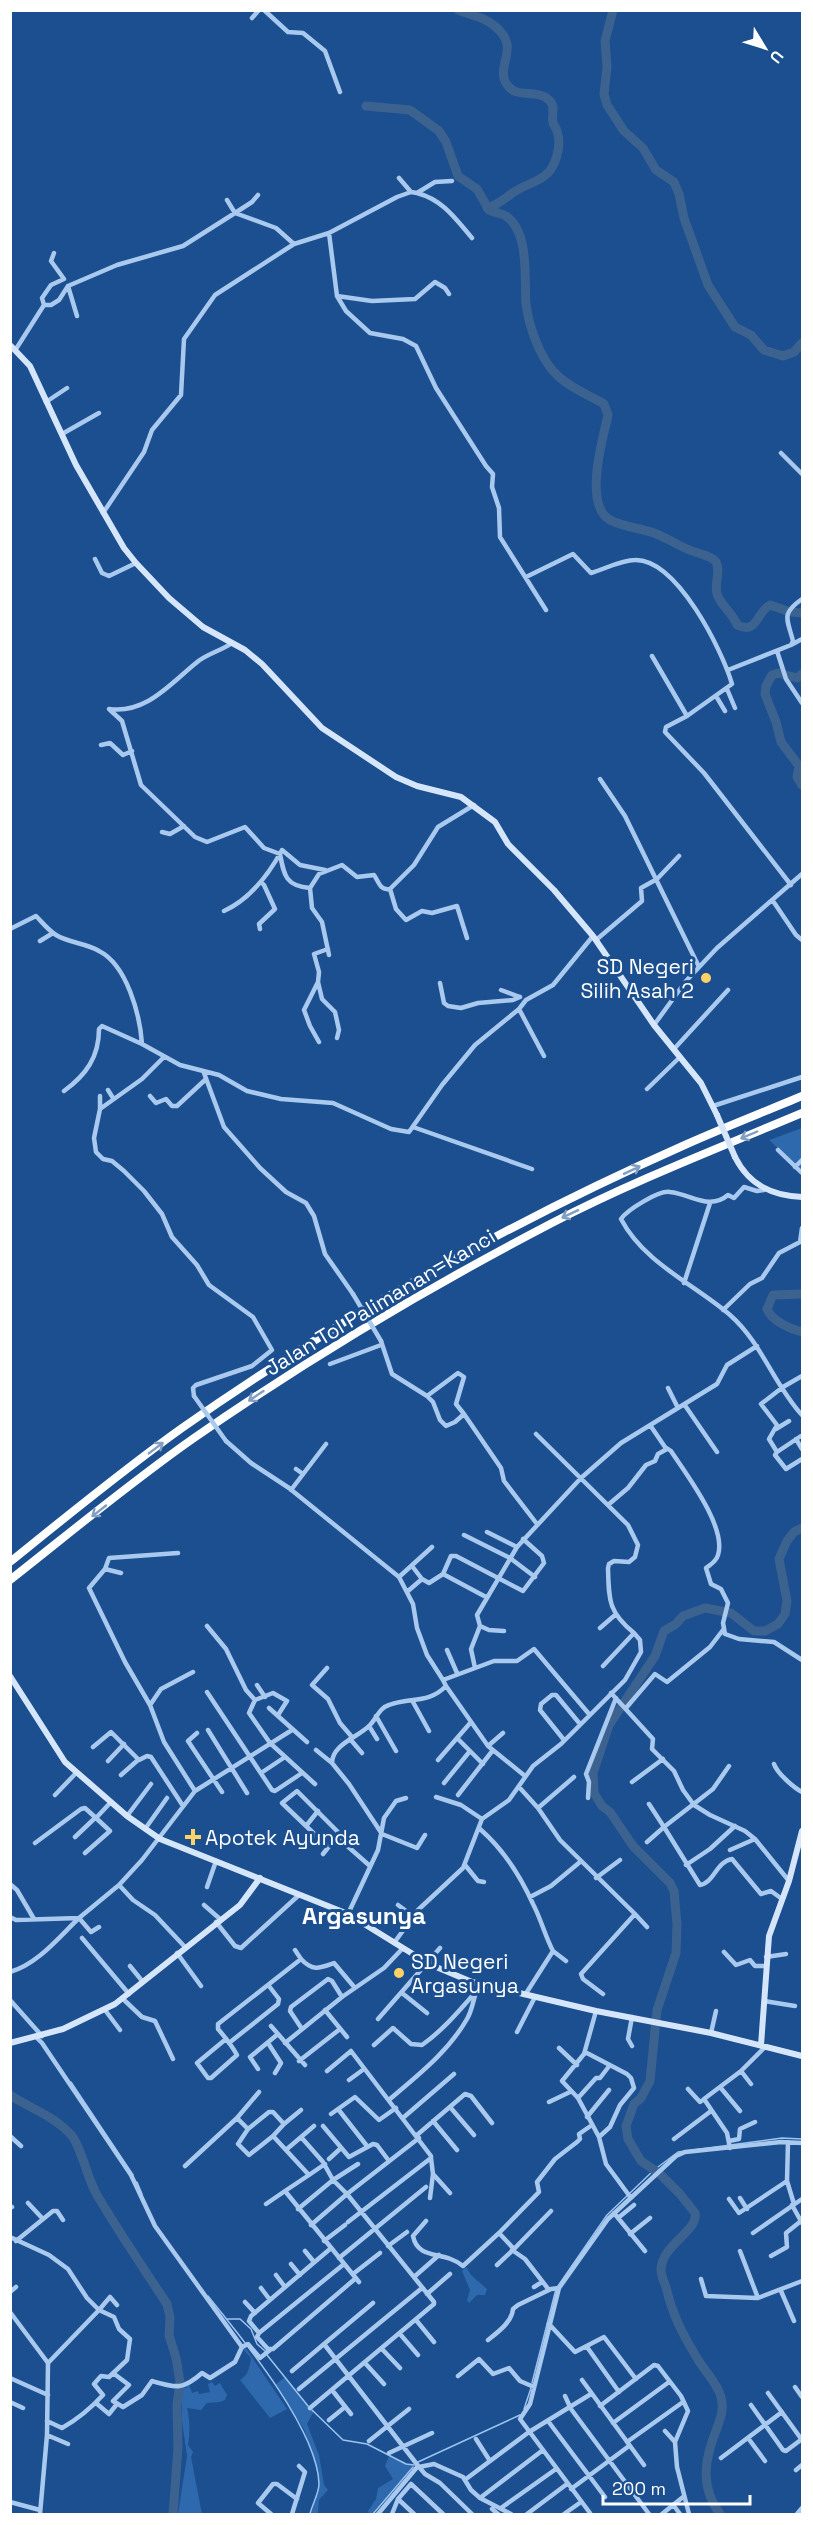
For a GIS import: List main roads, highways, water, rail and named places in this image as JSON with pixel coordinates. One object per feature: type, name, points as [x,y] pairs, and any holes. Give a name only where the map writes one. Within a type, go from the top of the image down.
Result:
[{"type":"highway","name":"Jalan Tol Palimanan–Kanci","points":[[10,1562],[182,1428],[386,1297],[553,1207],[687,1144],[802,1096]]},
{"type":"highway","name":"Jalan Tol Palimanan–Kanci","points":[[10,1580],[193,1439],[394,1310],[563,1217],[802,1113]]},
{"type":"waterway","points":[[458,10],[484,19],[502,33],[507,49],[504,79],[512,90],[540,95],[550,101],[553,106],[553,123],[557,130],[559,143],[557,156],[548,173],[487,208]]},
{"type":"waterway","points":[[613,10],[605,41],[607,67],[604,94],[607,105],[624,131],[643,148],[656,170],[674,182],[708,285],[735,327],[751,335],[764,350],[783,356],[794,352],[802,343]]},
{"type":"waterway","points":[[366,106],[410,110],[439,131],[446,142],[458,176],[477,189],[489,210],[506,216],[514,224],[519,233],[524,257],[527,313],[541,352],[562,380],[604,404],[608,415],[599,454],[596,486],[602,512],[610,520],[662,536],[714,560],[718,570],[717,594],[737,625],[744,627],[753,625],[765,608],[770,605],[790,612],[802,613]]},
{"type":"waterway","points":[[802,674],[797,678],[778,673],[772,675],[766,686],[765,694],[781,742],[799,766],[797,777],[802,785]]},
{"type":"waterway","points":[[802,1294],[773,1295],[767,1309],[777,1321],[802,1332]]},
{"type":"waterway","points":[[720,2514],[709,2493],[706,2472],[709,2450],[722,2413],[721,2397],[678,2324],[661,2272],[667,2253],[691,2226],[695,2220],[695,2213],[660,2174],[641,2161],[628,2139],[626,2126],[634,2104],[641,2098],[650,2081],[657,2010],[676,1953],[677,1924],[674,1891],[670,1883],[633,1846],[610,1812],[602,1806],[594,1793],[593,1773],[609,1725],[655,1656],[664,1631],[676,1624],[683,1616],[705,1608],[731,1613],[754,1631],[765,1631],[778,1624],[785,1614],[787,1601],[779,1559],[787,1541],[794,1532],[802,1528]]},
{"type":"waterway","points":[[71,2082],[133,2175]]},
{"type":"waterway","points":[[10,2095],[50,2118],[72,2136],[97,2195],[167,2304],[170,2317],[169,2335],[180,2382],[173,2514]]},
{"type":"waterway","points":[[558,2286],[607,2215],[654,2170],[678,2152],[782,2138],[802,2139]]},
{"type":"waterway","points":[[137,2182],[142,2194]]},
{"type":"waterway","points":[[532,2383],[556,2289]]},
{"type":"waterway","points":[[208,2296],[276,2386],[306,2438],[315,2462],[319,2484],[310,2514]]},
{"type":"waterway","points":[[227,2319],[240,2319],[251,2329],[257,2344],[265,2351]]},
{"type":"waterway","points":[[267,2355],[308,2406]]},
{"type":"waterway","points":[[524,2409],[531,2388]]},
{"type":"waterway","points":[[312,2410],[343,2440],[367,2444],[406,2464],[414,2465]]},
{"type":"waterway","points":[[418,2462],[520,2415]]},
{"type":"waterway","points":[[373,2514],[413,2467]]},
{"type":"place","name":"SD Negeri Silih Asah 2","points":[[706,978]]},
{"type":"place","name":"Apotek Ayunda","points":[[193,1837]]},
{"type":"place","name":"SD Negeri Argasunya","points":[[399,1973]]},
{"type":"district","name":"Argasunya","points":[[364,1915]]}]
